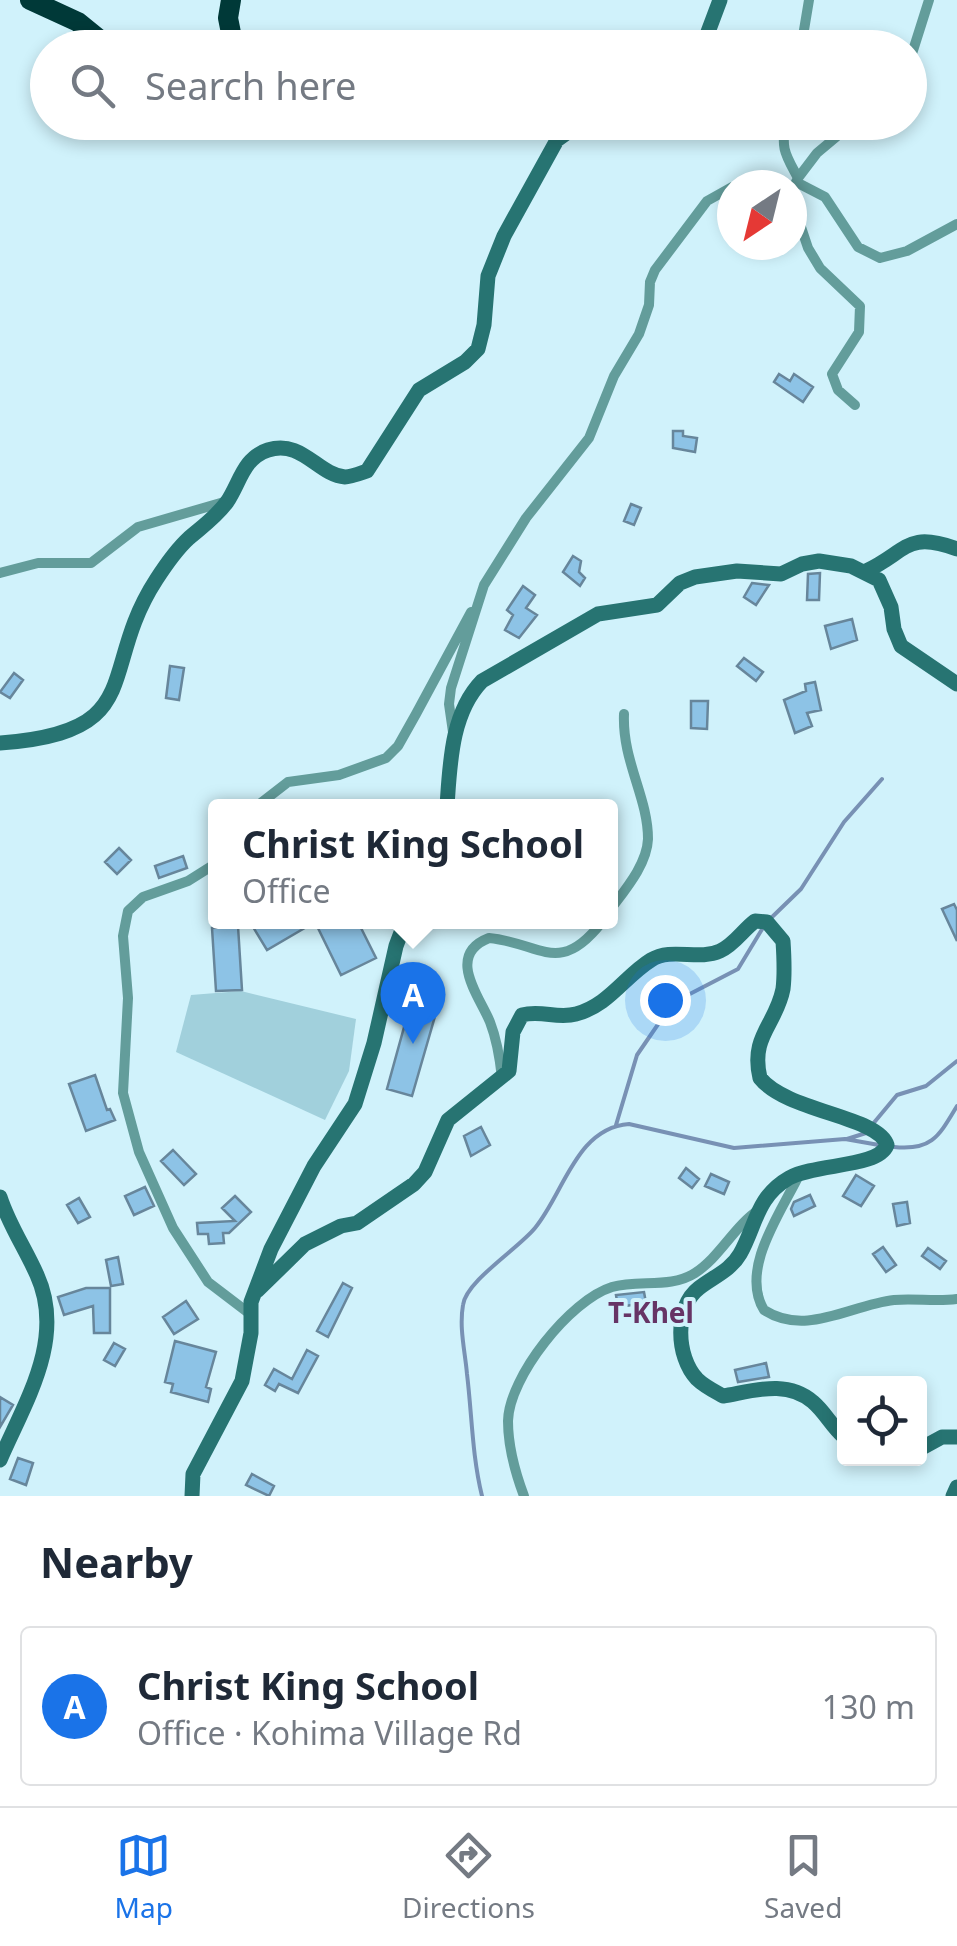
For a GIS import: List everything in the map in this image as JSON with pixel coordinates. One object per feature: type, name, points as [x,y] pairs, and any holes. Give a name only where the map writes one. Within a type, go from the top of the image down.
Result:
[{"type":"highway","points":[[30,0],[88,30]]},
{"type":"highway","points":[[230,30],[228,18],[232,0]]},
{"type":"main road","points":[[709,30],[720,0]]},
{"type":"main road","points":[[0,743],[61,733],[92,719],[106,705],[157,578],[186,540],[212,521],[249,462],[278,448],[306,454],[345,477],[367,471],[419,390],[465,362],[478,349],[488,276],[504,236],[557,140]]},
{"type":"main road","points":[[866,571],[886,562],[910,543],[924,540],[957,549]]},
{"type":"main road","points":[[448,799],[454,738],[472,692],[482,681],[598,614],[657,604],[687,580],[737,570],[781,574],[819,561],[866,571],[879,580],[887,596],[902,646],[957,684]]},
{"type":"main road","points":[[257,1291],[305,1244],[341,1226],[357,1223],[414,1184],[424,1172],[448,1120],[502,1079],[511,1063],[512,1032],[522,1015],[533,1012],[572,1016],[588,1010],[652,959],[720,951],[755,922],[766,922],[783,941],[783,981],[776,1009],[757,1051],[760,1078],[777,1095],[874,1128],[887,1145],[880,1156],[852,1164],[820,1166],[780,1184],[752,1221],[740,1253],[730,1266],[696,1290],[684,1310],[682,1342],[686,1361],[696,1378],[722,1396],[782,1388],[796,1390],[813,1402],[837,1429]]},
{"type":"main road","points":[[192,1496],[192,1474],[242,1381],[251,1302],[292,1204],[355,1104],[403,929]]},
{"type":"main road","points":[[0,1197],[18,1242],[38,1277],[48,1318],[45,1356],[0,1460]]},
{"type":"main road","points":[[927,1446],[942,1438],[957,1437]]},
{"type":"main road","points":[[953,1496],[957,1487]]},
{"type":"street","points":[[804,30],[809,0]]},
{"type":"street","points":[[920,30],[929,0]]},
{"type":"street","points":[[785,140],[784,155],[790,170]]},
{"type":"street","points":[[805,170],[833,140]]},
{"type":"street","points":[[807,189],[824,198],[858,247],[880,258],[907,251],[957,224]]},
{"type":"street","points":[[266,799],[288,782],[339,775],[386,758],[398,746],[506,548],[588,438],[614,376],[639,334],[655,270],[707,201],[717,195]]},
{"type":"street","points":[[807,245],[820,268],[860,306],[860,332],[832,374],[838,390],[855,405]]},
{"type":"street","points":[[0,572],[38,563],[91,563],[138,526],[229,499]]},
{"type":"street","points":[[454,738],[451,688],[479,598]]},
{"type":"street","points":[[618,899],[632,880],[648,840],[625,751],[624,714]]},
{"type":"street","points":[[208,869],[188,881],[143,896],[128,911],[123,936],[128,998],[123,1093],[140,1152],[173,1228],[208,1282],[250,1314]]},
{"type":"street","points":[[502,1079],[491,1024],[469,982],[468,965],[476,946],[489,938],[544,954],[568,951],[585,942],[596,929]]},
{"type":"street","points":[[800,1173],[772,1226],[756,1274],[755,1292],[764,1310],[802,1321],[834,1317],[890,1300],[957,1299]]},
{"type":"street","points":[[524,1496],[514,1468],[508,1418],[522,1377],[563,1322],[594,1295],[610,1288],[632,1282],[662,1283],[694,1274],[743,1220],[761,1208]]},
{"type":"shaded area","points":[[241,991],[356,1019],[349,1071],[325,1120],[176,1052],[191,995]]},
{"type":"building","points":[[779,374],[790,381],[794,374],[813,387],[803,402],[774,382]]},
{"type":"building","points":[[673,431],[697,438],[695,452],[673,448]]},
{"type":"building","points":[[631,504],[641,508],[634,525],[624,521]]},
{"type":"building","points":[[573,556],[581,561],[579,572],[585,578],[580,586],[563,572]]},
{"type":"building","points":[[820,573],[819,600],[807,600],[808,574]]},
{"type":"building","points":[[752,583],[769,585],[756,605],[744,597]]},
{"type":"building","points":[[523,586],[535,595],[526,608],[537,615],[519,638],[505,630],[513,615],[507,610]]},
{"type":"building","points":[[852,619],[857,640],[831,649],[825,626]]},
{"type":"building","points":[[744,658],[763,672],[756,681],[737,666]]},
{"type":"building","points":[[170,666],[184,668],[179,700],[166,698]]},
{"type":"building","points":[[14,673],[23,680],[10,698],[0,692]]},
{"type":"building","points":[[815,682],[821,710],[807,713],[812,726],[795,733],[784,700],[806,691],[805,684]]},
{"type":"building","points":[[691,701],[708,701],[707,729],[691,728]]},
{"type":"building","points":[[119,848],[131,860],[117,874],[105,862]]},
{"type":"building","points":[[183,856],[187,868],[159,878],[155,866]]},
{"type":"building","points":[[954,904],[957,910],[957,941],[942,909]]},
{"type":"building","points":[[212,929],[238,929],[242,990],[216,991]]},
{"type":"building","points":[[254,929],[303,929],[267,950]]},
{"type":"building","points":[[318,929],[362,929],[376,958],[341,975]]},
{"type":"building","points":[[414,991],[440,999],[412,1096],[387,1089]]},
{"type":"building","points":[[95,1075],[107,1110],[115,1120],[86,1131],[69,1084]]},
{"type":"building","points":[[481,1127],[490,1145],[471,1156],[464,1136]]},
{"type":"building","points":[[173,1150],[196,1174],[184,1185],[161,1161]]},
{"type":"building","points":[[686,1168],[699,1179],[692,1188],[679,1178]]},
{"type":"building","points":[[711,1174],[729,1182],[724,1194],[705,1186]]},
{"type":"building","points":[[856,1175],[874,1186],[861,1206],[843,1196]]},
{"type":"building","points":[[145,1187],[154,1206],[134,1215],[125,1196]]},
{"type":"building","points":[[810,1195],[815,1206],[794,1216],[794,1202]]},
{"type":"building","points":[[235,1196],[251,1212],[229,1233],[223,1233],[224,1243],[209,1244],[208,1234],[198,1234],[197,1223],[235,1221],[222,1208]]},
{"type":"building","points":[[79,1198],[90,1217],[78,1223],[67,1205]]},
{"type":"building","points":[[907,1202],[910,1223],[897,1226],[893,1204]]},
{"type":"building","points":[[883,1247],[896,1265],[886,1272],[873,1254]]},
{"type":"building","points":[[928,1248],[946,1261],[940,1269],[922,1256]]},
{"type":"building","points":[[118,1257],[123,1284],[111,1286],[106,1260]]},
{"type":"building","points":[[343,1283],[352,1288],[328,1337],[317,1331]]},
{"type":"building","points":[[86,1288],[110,1288],[110,1333],[94,1333],[93,1306],[64,1315],[58,1297]]},
{"type":"building","points":[[644,1292],[646,1303],[618,1307],[616,1295]]},
{"type":"building","points":[[186,1301],[198,1319],[174,1334],[163,1317]]},
{"type":"building","points":[[175,1341],[216,1352],[206,1387],[211,1389],[208,1402],[171,1392],[173,1384],[165,1382]]},
{"type":"building","points":[[114,1343],[125,1349],[115,1366],[104,1360]]},
{"type":"building","points":[[307,1350],[318,1356],[298,1393],[279,1384],[275,1391],[265,1385],[274,1369],[292,1379]]},
{"type":"building","points":[[766,1363],[769,1377],[738,1382],[735,1370]]},
{"type":"building","points":[[0,1397],[13,1405],[0,1427]]},
{"type":"building","points":[[18,1458],[33,1463],[26,1485],[10,1479]]},
{"type":"building","points":[[252,1474],[274,1486],[269,1496],[246,1485]]},
{"type":"waterway","points":[[770,919],[801,889],[844,822],[882,779]]},
{"type":"waterway","points":[[616,1125],[637,1055],[663,1017],[684,997],[738,969],[764,926]]},
{"type":"waterway","points":[[872,1125],[897,1095],[926,1086],[957,1061]]},
{"type":"waterway","points":[[894,1147],[926,1144],[945,1126],[957,1106]]},
{"type":"waterway","points":[[482,1496],[463,1340],[463,1305],[483,1275],[535,1228],[573,1164],[596,1137],[629,1124],[734,1148],[845,1139],[879,1145]]},
{"type":"waterway","points":[[847,1139],[866,1133]]},
{"type":"place","name":"Christ King School","points":[[413,1044]]},
{"type":"district","name":"T-Khel","points":[[651,1313]]}]
